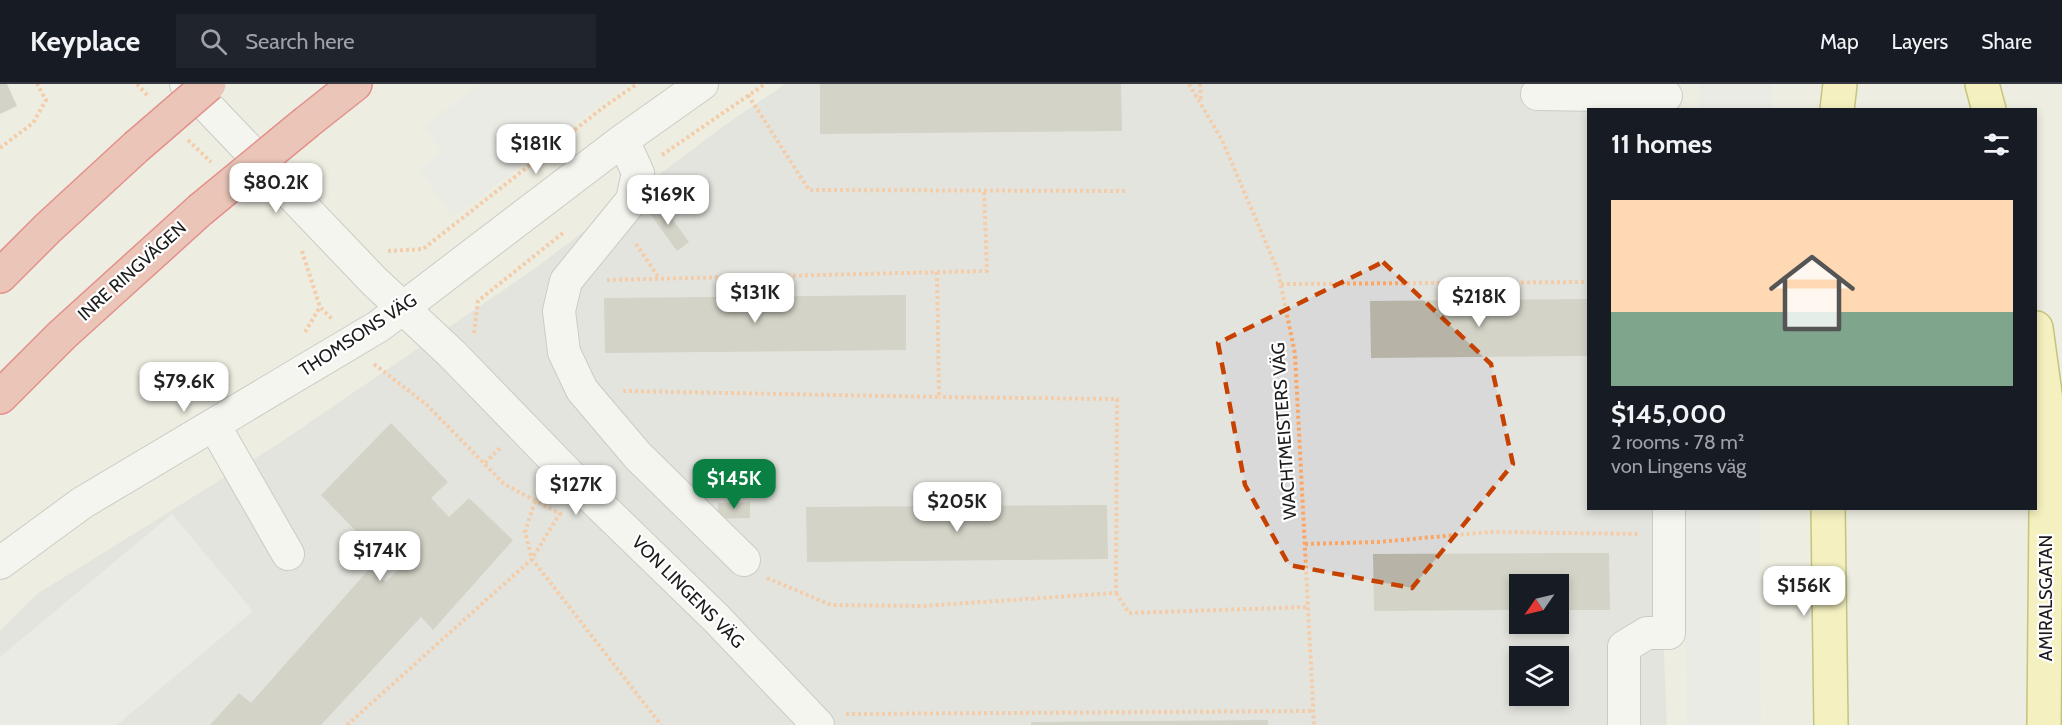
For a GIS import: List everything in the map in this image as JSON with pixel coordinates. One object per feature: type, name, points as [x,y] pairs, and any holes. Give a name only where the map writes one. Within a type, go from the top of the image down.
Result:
[{"type":"highway","points":[[0,276],[136,147],[209,84]]},
{"type":"highway","name":"INRE RINGVÄGEN","points":[[0,397],[62,335],[200,210],[355,84]]},
{"type":"main road","points":[[1835,108],[1840,84]]},
{"type":"main road","points":[[1982,84],[1988,108]]},
{"type":"main road","name":"AMIRALSGATAN","points":[[2037,335],[2047,408],[2044,725]]},
{"type":"main road","points":[[1828,510],[1831,725]]},
{"type":"street","name":"VON LINGENS VÄG","points":[[186,84],[402,308],[452,354],[584,489],[716,618],[818,725]]},
{"type":"street","name":"THOMSONS VÄG","points":[[0,563],[82,503],[371,331],[623,140],[702,84]]},
{"type":"street","points":[[1830,84],[1835,108]]},
{"type":"street","points":[[1537,94],[1666,96]]},
{"type":"street","points":[[623,140],[638,173],[632,200],[566,280],[559,311],[564,352],[582,390],[638,456],[744,560]]},
{"type":"street","points":[[214,425],[288,554]]},
{"type":"street","points":[[1624,725],[1624,647],[1647,633],[1669,633],[1669,522]]},
{"type":"path","points":[[0,148],[33,123],[46,100],[36,84]]},
{"type":"path","points":[[387,251],[423,249],[596,113],[637,84]]},
{"type":"path","name":"WACHTMEISTERS VÄG","points":[[1189,84],[1222,140],[1249,200],[1278,271],[1281,284],[1294,354],[1314,725]]},
{"type":"path","points":[[1200,84],[1201,102]]},
{"type":"path","points":[[748,95],[809,190],[1128,191]]},
{"type":"path","points":[[566,280],[987,271],[984,191]]},
{"type":"path","points":[[618,218],[659,279]]},
{"type":"path","points":[[937,272],[939,397]]},
{"type":"path","points":[[1281,284],[1587,282]]},
{"type":"path","points":[[368,357],[380,370],[427,405],[504,484],[573,520]]},
{"type":"path","points":[[582,390],[1117,399],[1116,593],[1129,613],[1308,607]]},
{"type":"path","points":[[485,464],[504,444]]},
{"type":"path","points":[[347,725],[532,559],[560,514],[584,489]]},
{"type":"path","points":[[535,501],[525,532],[532,559],[661,725]]},
{"type":"path","points":[[1305,544],[1378,542],[1490,532],[1669,522]]},
{"type":"path","points":[[744,560],[769,580],[831,605],[922,606],[1116,593]]},
{"type":"path","points":[[818,725],[844,714],[1313,711]]},
{"type":"highlighted area","points":[[1383,262],[1491,364],[1513,464],[1412,588],[1289,565],[1245,485],[1218,343]]},
{"type":"shaded area","points":[[480,84],[627,84],[453,218],[419,169],[442,152],[424,126]]},
{"type":"shaded area","points":[[785,84],[1640,84],[1592,108],[1587,108],[1587,510],[1658,510],[1667,725],[0,725],[0,631],[37,594],[278,444],[534,269],[725,125]]},
{"type":"shaded area","points":[[1700,84],[1772,84],[1771,108],[1699,108]]},
{"type":"shaded area","points":[[1683,510],[1759,510],[1761,725],[1687,725]]},
{"type":"shaded area","points":[[172,514],[253,611],[117,725],[0,725],[0,657]]},
{"type":"building","points":[[0,84],[7,84],[17,106],[0,114]]},
{"type":"building","points":[[820,84],[1121,84],[1122,131],[820,134]]},
{"type":"building","points":[[660,202],[689,242],[677,251],[648,211]]},
{"type":"building","points":[[906,295],[906,350],[605,353],[604,298]]},
{"type":"building","points":[[1587,299],[1587,356],[1371,358],[1370,301]]},
{"type":"building","points":[[391,423],[448,482],[431,498],[449,517],[469,498],[513,540],[433,630],[421,617],[321,725],[210,725],[239,693],[251,703],[370,568],[386,582],[405,562],[386,544],[376,552],[321,495]]},
{"type":"building","points":[[750,502],[750,518],[718,519],[718,503]]},
{"type":"building","points":[[1107,505],[1108,559],[807,562],[806,507]]},
{"type":"building","points":[[1609,553],[1610,610],[1569,610],[1569,574],[1509,574],[1509,610],[1374,611],[1373,554]]},
{"type":"building","points":[[1268,720],[1268,725],[1031,725],[1031,722]]}]
